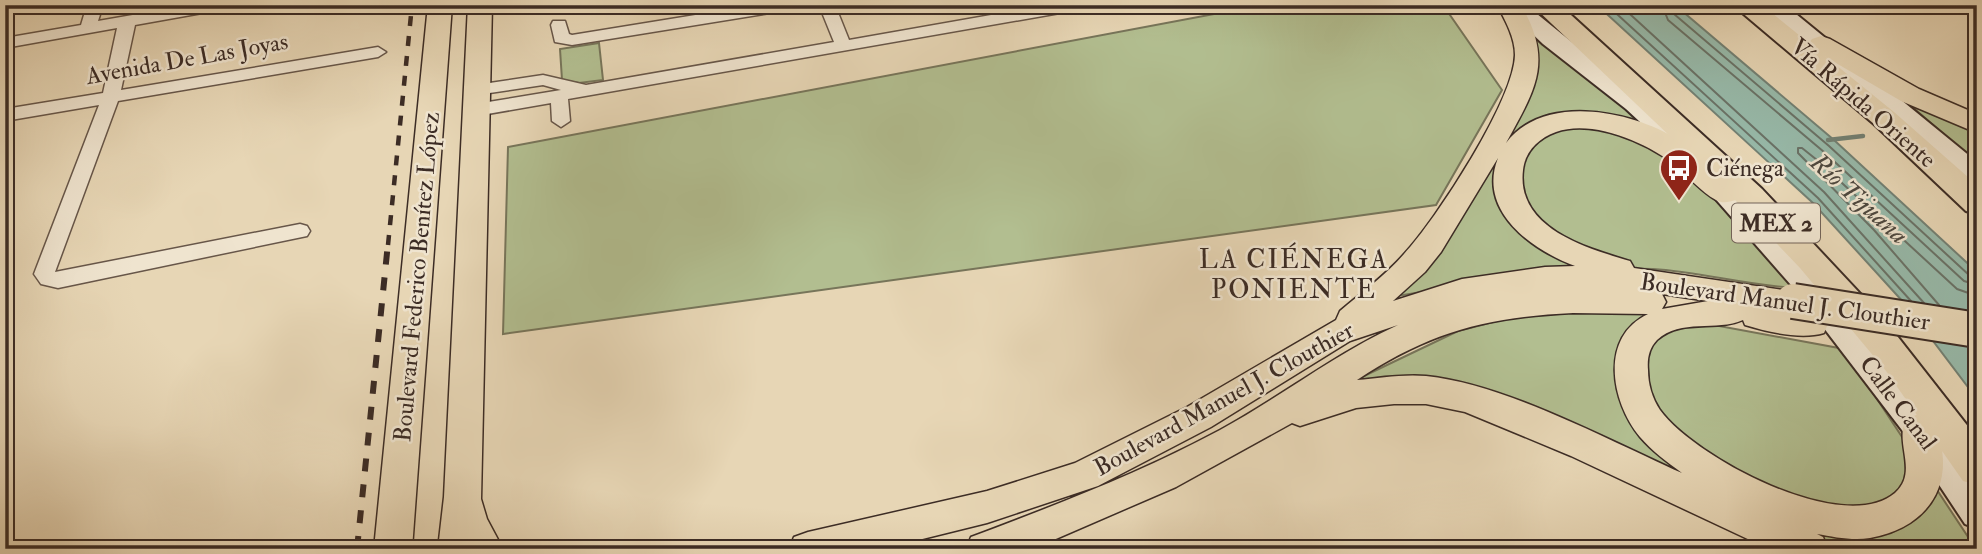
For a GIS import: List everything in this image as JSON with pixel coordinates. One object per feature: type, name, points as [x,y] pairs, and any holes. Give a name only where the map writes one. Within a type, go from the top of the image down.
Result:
[{"type":"highway","name":"MEX 2","points":[[1545,5],[1664,113],[1805,253],[1898,361],[1977,469]]},
{"type":"highway","name":"Vía Rápida Oriente","points":[[1746,5],[1884,118],[1977,203]]},
{"type":"main road","name":"Boulevard Federico Benítez López","points":[[395,530],[440,5]]},
{"type":"main road","name":"Boulevard Federico Benítez López","points":[[457,549],[463,497],[480,5]]},
{"type":"main road","points":[[1338,332],[1414,264],[1430,244],[1515,99],[1528,59],[1524,39],[1511,5]]},
{"type":"main road","name":"Calle Canal","points":[[1511,5],[1661,127],[1726,193],[1801,278],[1919,429],[1977,514]]},
{"type":"main road","points":[[1772,5],[1977,176]]},
{"type":"main road","points":[[1821,44],[1910,95],[1977,124]]},
{"type":"main road","points":[[1688,286],[1603,265],[1539,233],[1516,211],[1508,192],[1506,175],[1510,160],[1518,145],[1528,136],[1549,125],[1573,121],[1620,126],[1658,141],[1678,153],[1726,193]]},
{"type":"main road","name":"Boulevard Manuel J. Clouthier","points":[[808,549],[987,507],[1085,475],[1199,417],[1338,332],[1462,292],[1507,283],[1603,277],[1688,286],[1977,350]]},
{"type":"main road","name":"Boulevard Manuel J. Clouthier","points":[[985,549],[1109,503],[1265,422],[1354,364],[1411,332],[1498,307],[1546,300],[1665,302],[1731,312],[1803,312],[1977,330]]},
{"type":"main road","points":[[1731,312],[1663,320],[1651,326],[1638,340],[1632,352],[1630,368],[1638,403],[1652,426],[1695,463],[1762,499],[1803,514],[1833,522],[1869,522],[1888,517],[1909,505],[1916,496],[1926,464],[1919,429]]},
{"type":"main road","points":[[1265,422],[1356,394],[1426,390],[1465,398],[1500,409],[1584,445],[1809,549]]},
{"type":"main road","points":[[463,497],[469,523],[484,549]]},
{"type":"main road","points":[[379,549],[395,530]]},
{"type":"street","points":[[88,29],[95,5]]},
{"type":"street","points":[[5,43],[219,5]]},
{"type":"street","points":[[559,25],[561,38],[572,40],[789,5]]},
{"type":"street","points":[[827,5],[844,47]]},
{"type":"street","points":[[476,100],[559,96],[1077,5]]},
{"type":"street","points":[[127,22],[111,97],[44,274],[48,279],[58,280],[300,230]]},
{"type":"street","name":"Avenida De Las Joyas","points":[[5,115],[378,52]]},
{"type":"street","points":[[476,100],[543,80],[585,91]]},
{"type":"street","points":[[559,96],[561,121]]},
{"type":"shaded area","points":[[1262,5],[1443,5],[1502,90],[1436,205],[503,334],[508,147]]},
{"type":"shaded area","points":[[1535,32],[1652,130],[1797,288],[1671,271],[1621,268],[1556,272],[1396,296],[1538,60]]},
{"type":"shaded area","points":[[599,43],[603,80],[579,83],[562,80],[560,49]]},
{"type":"shaded area","points":[[1902,98],[1977,130],[1977,163]]},
{"type":"shaded area","points":[[1541,310],[1638,311],[1844,349],[1976,549],[1827,549],[1466,389],[1318,398],[1458,331]]},
{"type":"water","name":"Río Tijuana","points":[[1597,5],[1675,5],[1834,140],[1977,272],[1977,399],[1905,304],[1813,203]]},
{"type":"waterway","name":"Río Tijuana","points":[[1828,140],[1863,136]]},
{"type":"railway","points":[[388,245],[412,5]]},
{"type":"railway","points":[[357,549],[388,243]]},
{"type":"place","name":"Ciénega","points":[[1679,202]]},
{"type":"district","name":"LA CIÉNEGA PONIENTE","points":[[1294,275]]}]
